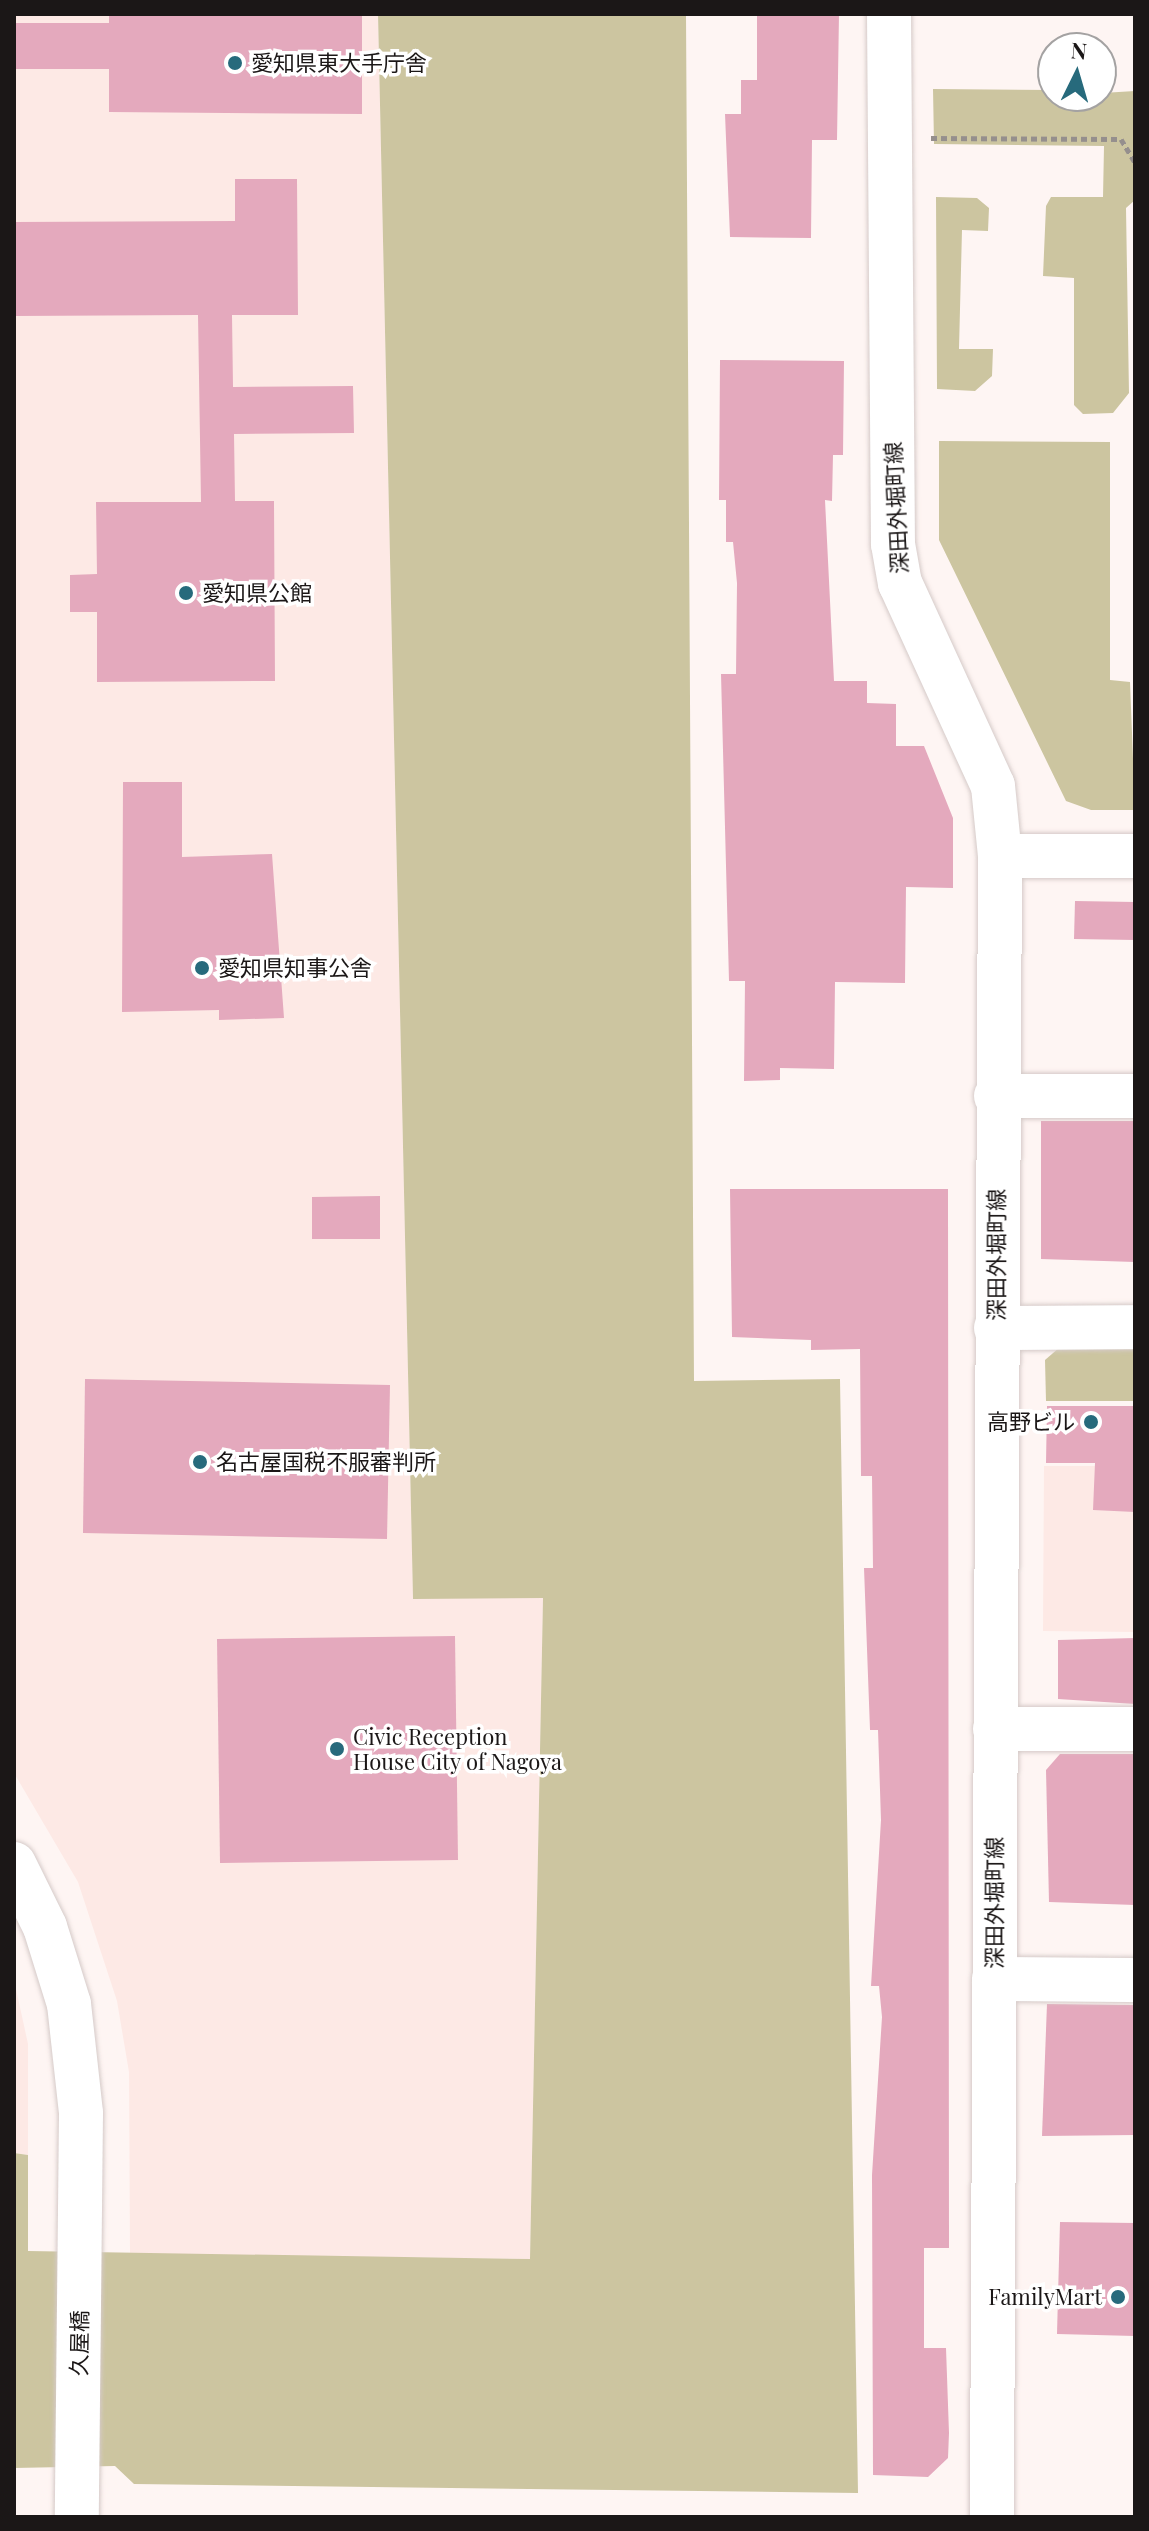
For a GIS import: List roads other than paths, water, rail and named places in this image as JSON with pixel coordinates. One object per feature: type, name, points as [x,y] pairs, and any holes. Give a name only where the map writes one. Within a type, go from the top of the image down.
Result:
[{"type":"street","name":"深田外堀町線","points":[[889,14],[893,544],[900,583],[993,786],[1000,856],[996,1096],[992,2517]]},
{"type":"street","points":[[1000,856],[1135,856]]},
{"type":"street","points":[[996,1096],[1135,1096]]},
{"type":"street","points":[[996,1328],[1135,1327]]},
{"type":"street","points":[[995,1729],[1135,1729]]},
{"type":"street","name":"久屋橋","points":[[14,1864],[45,1927],[69,2004],[81,2200],[77,2502]]},
{"type":"street","points":[[994,1979],[1135,1980]]},
{"type":"place","name":"愛知県東大手庁舎","points":[[235,63]]},
{"type":"place","name":"愛知県公館","points":[[186,593]]},
{"type":"place","name":"愛知県知事公舎","points":[[202,968]]},
{"type":"place","name":"高野ビル","points":[[1091,1422]]},
{"type":"place","name":"名古屋国税不服審判所","points":[[200,1462]]},
{"type":"place","name":"Civic Reception House City of Nagoya","points":[[337,1749]]},
{"type":"place","name":"FamilyMart","points":[[1118,2297]]}]
